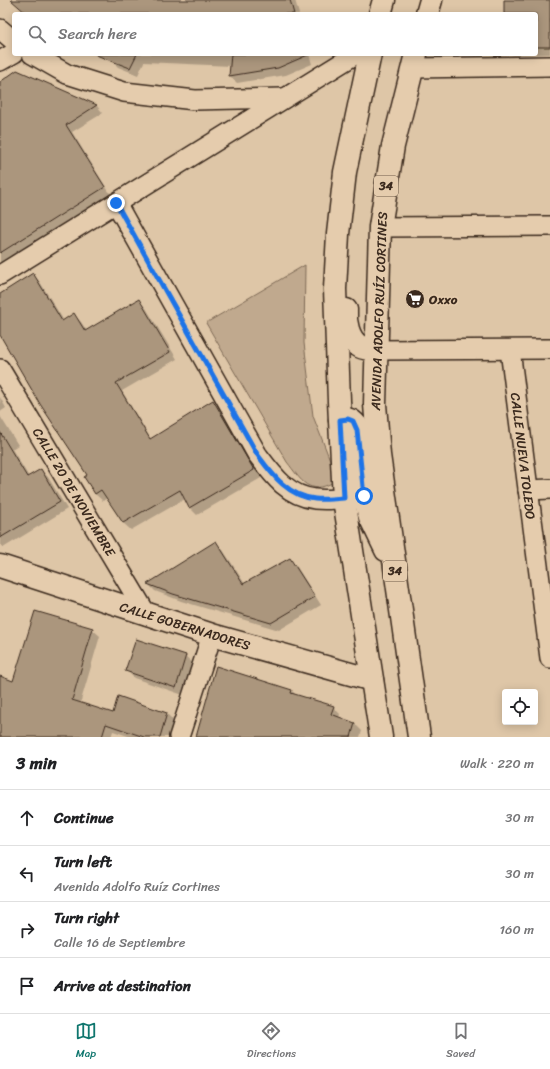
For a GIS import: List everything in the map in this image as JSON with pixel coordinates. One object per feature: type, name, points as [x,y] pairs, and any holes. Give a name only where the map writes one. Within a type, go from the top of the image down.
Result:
[{"type":"main road","points":[[370,56],[345,172],[338,234],[335,289],[344,498],[381,737]]},
{"type":"main road","name":"AVENIDA ADOLFO RUÍZ CORTINES","points":[[414,61],[393,146],[380,227],[374,404],[379,455],[419,737]]},
{"type":"main road","points":[[353,130],[356,178],[346,314],[347,328],[352,338],[360,346],[375,350]]},
{"type":"main road","points":[[340,420],[348,419],[353,421],[356,425],[364,496],[370,517],[394,565]]},
{"type":"main road","name":"CALLE GOBERNADORES","points":[[0,566],[212,635],[372,680]]},
{"type":"street","points":[[0,29],[12,40]]},
{"type":"street","points":[[0,61],[12,54]]},
{"type":"street","points":[[36,56],[67,74],[124,92],[195,100],[284,98]]},
{"type":"street","points":[[0,275],[353,56]]},
{"type":"street","points":[[414,61],[550,66]]},
{"type":"street","points":[[116,203],[257,454],[276,479],[296,493],[314,499],[344,498]]},
{"type":"street","points":[[380,227],[550,226]]},
{"type":"street","points":[[375,350],[550,349]]},
{"type":"street","name":"CALLE NUEVA TOLEDO","points":[[510,350],[528,490],[547,611],[550,658]]},
{"type":"street","name":"CALLE 20 DE NOVIEMBRE","points":[[0,369],[147,614]]},
{"type":"street","points":[[528,490],[550,489]]},
{"type":"street","points":[[180,737],[212,635]]},
{"type":"shaded area","points":[[305,265],[304,343],[313,416],[330,460],[334,482],[318,487],[312,487],[306,484],[287,462],[206,323]]},
{"type":"building","points":[[11,0],[290,0],[293,12],[25,12]]},
{"type":"building","points":[[504,0],[550,0],[550,47],[538,47],[538,12],[504,12]]},
{"type":"building","points":[[99,56],[136,56],[130,68]]},
{"type":"building","points":[[231,56],[305,56],[278,68],[229,76]]},
{"type":"building","points":[[17,70],[97,105],[66,125],[105,187],[0,253],[0,82]]},
{"type":"building","points":[[33,273],[62,321],[74,313],[85,331],[139,299],[170,352],[116,383],[150,439],[213,400],[254,470],[189,508],[180,490],[123,523],[101,490],[95,494],[84,477],[87,475],[40,404],[0,335],[0,294]]},
{"type":"building","points":[[0,432],[27,477],[41,469],[60,502],[0,538]]},
{"type":"building","points":[[216,541],[243,584],[290,558],[315,597],[271,623],[173,594],[147,584]]},
{"type":"building","points":[[35,611],[93,628],[72,700],[113,713],[118,696],[167,713],[160,737],[144,737],[106,724],[102,737],[0,737],[0,676],[13,681]]},
{"type":"building","points":[[136,639],[186,655],[176,688],[125,671]]},
{"type":"building","points":[[216,666],[292,690],[291,693],[334,706],[331,714],[355,723],[351,737],[196,737]]},
{"type":"place","name":"Oxxo","points":[[415,299]]},
{"type":"route","points":[[116,203],[257,454],[276,479],[296,493],[314,499],[344,498],[340,420],[348,419],[353,421],[356,425],[364,496]]}]
